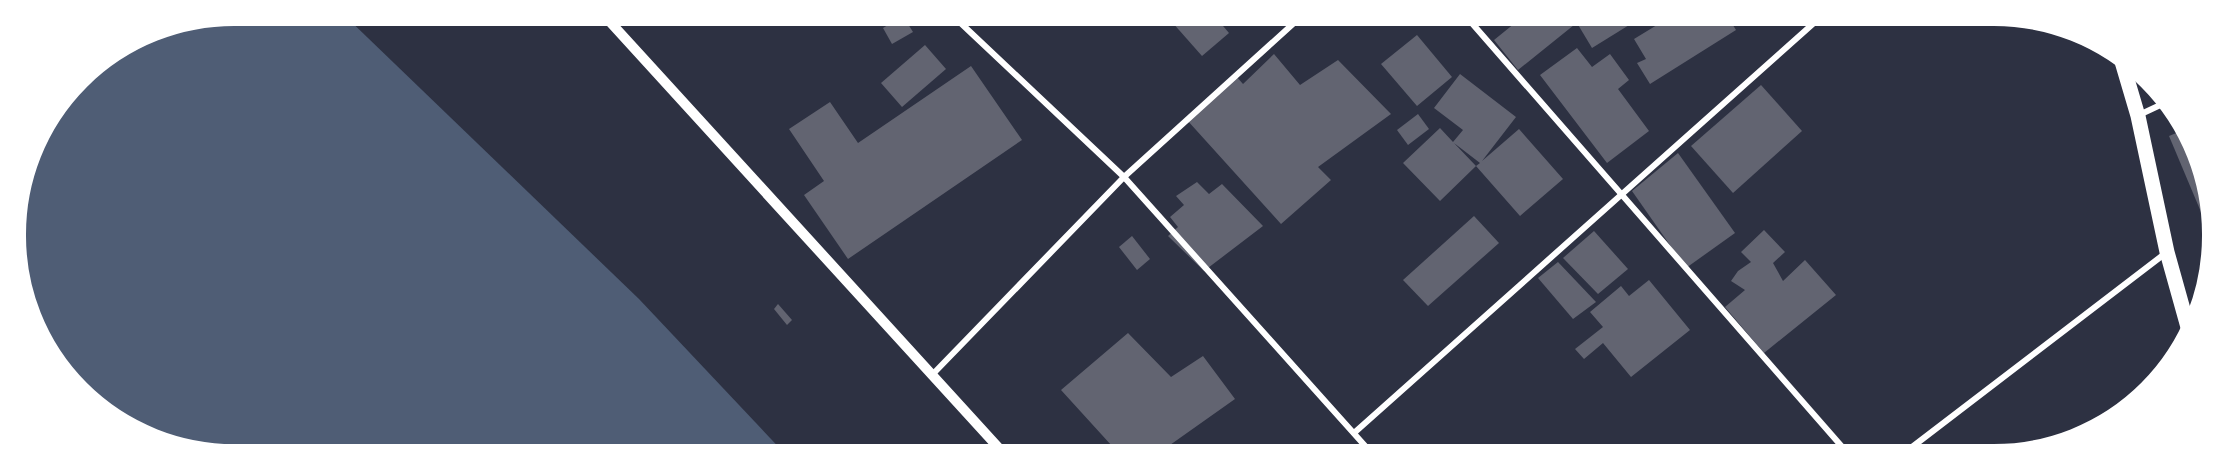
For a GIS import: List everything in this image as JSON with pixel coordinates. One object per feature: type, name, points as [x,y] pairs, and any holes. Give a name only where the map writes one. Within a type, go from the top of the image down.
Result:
[{"type":"main road","points":[[2123,66],[2138,116],[2167,252],[2187,324]]},
{"type":"street","points":[[610,22],[999,448]]},
{"type":"street","points":[[960,22],[1124,177],[1367,448]]},
{"type":"street","points":[[932,375],[1124,177],[1295,22]]},
{"type":"street","points":[[1471,22],[1843,448]]},
{"type":"street","points":[[1354,433],[1815,22]]},
{"type":"street","points":[[2138,116],[2162,104]]},
{"type":"street","points":[[1911,448],[2167,252]]},
{"type":"water","points":[[351,22],[639,299],[780,448],[235,448],[207,446],[180,440],[141,426],[117,412],[95,395],[66,364],[44,329],[30,290],[24,263],[22,235],[24,207],[34,167],[44,141],[58,117],[95,75],[117,58],[141,44],[180,30],[207,24]]},
{"type":"building","points":[[893,22],[907,22],[913,32],[892,44],[883,28]]},
{"type":"building","points":[[1172,22],[1220,22],[1229,33],[1202,56]]},
{"type":"building","points":[[1572,22],[1574,25],[1518,70],[1494,40],[1515,23]]},
{"type":"building","points":[[1576,22],[1634,22],[1592,48]]},
{"type":"building","points":[[1662,22],[1731,22],[1736,30],[1650,84],[1637,63],[1646,59],[1634,39]]},
{"type":"building","points":[[1417,35],[1452,77],[1417,106],[1381,64]]},
{"type":"building","points":[[925,45],[946,69],[902,107],[881,83]]},
{"type":"building","points":[[1577,48],[1592,67],[1610,54],[1629,80],[1618,89],[1649,131],[1607,163],[1540,75]]},
{"type":"building","points":[[1274,54],[1300,85],[1338,60],[1391,114],[1318,167],[1331,180],[1281,224],[1187,120],[1236,76],[1243,84]]},
{"type":"building","points":[[971,66],[1022,140],[848,259],[804,195],[824,181],[789,129],[830,102],[858,143]]},
{"type":"building","points":[[1460,74],[1516,117],[1482,161],[1519,129],[1563,179],[1520,216],[1476,166],[1440,201],[1403,163],[1440,128],[1453,142],[1463,130],[1434,108]],"holes":[[[1454,143],[1480,163],[1476,166]]]},
{"type":"building","points":[[1761,85],[1802,131],[1733,193],[1691,146]]},
{"type":"building","points":[[1418,114],[1429,129],[1408,145],[1397,130]]},
{"type":"building","points":[[2180,132],[2185,141],[2199,180],[2205,210],[2201,212],[2169,136]]},
{"type":"building","points":[[1678,153],[1735,233],[1686,268],[1632,191]]},
{"type":"building","points":[[1197,182],[1209,194],[1222,184],[1263,226],[1204,271],[1168,236],[1178,227],[1170,217],[1184,205],[1176,196]]},
{"type":"building","points":[[1474,216],[1499,243],[1428,306],[1403,280]]},
{"type":"building","points":[[1764,230],[1785,252],[1773,263],[1783,281],[1805,260],[1836,295],[1764,353],[1725,307],[1745,290],[1731,281],[1738,271],[1751,262],[1741,252]]},
{"type":"building","points":[[1594,231],[1628,269],[1598,294],[1563,258]]},
{"type":"building","points":[[1132,236],[1150,259],[1137,270],[1119,247]]},
{"type":"building","points":[[1558,262],[1596,302],[1573,319],[1538,278]]},
{"type":"building","points":[[1649,280],[1690,330],[1631,377],[1603,343],[1584,359],[1575,349],[1603,327],[1590,312],[1621,286],[1629,296]]},
{"type":"building","points":[[778,304],[792,320],[787,325],[774,309]]},
{"type":"building","points":[[1128,333],[1171,377],[1203,356],[1235,399],[1166,448],[1114,448],[1061,390]]}]
